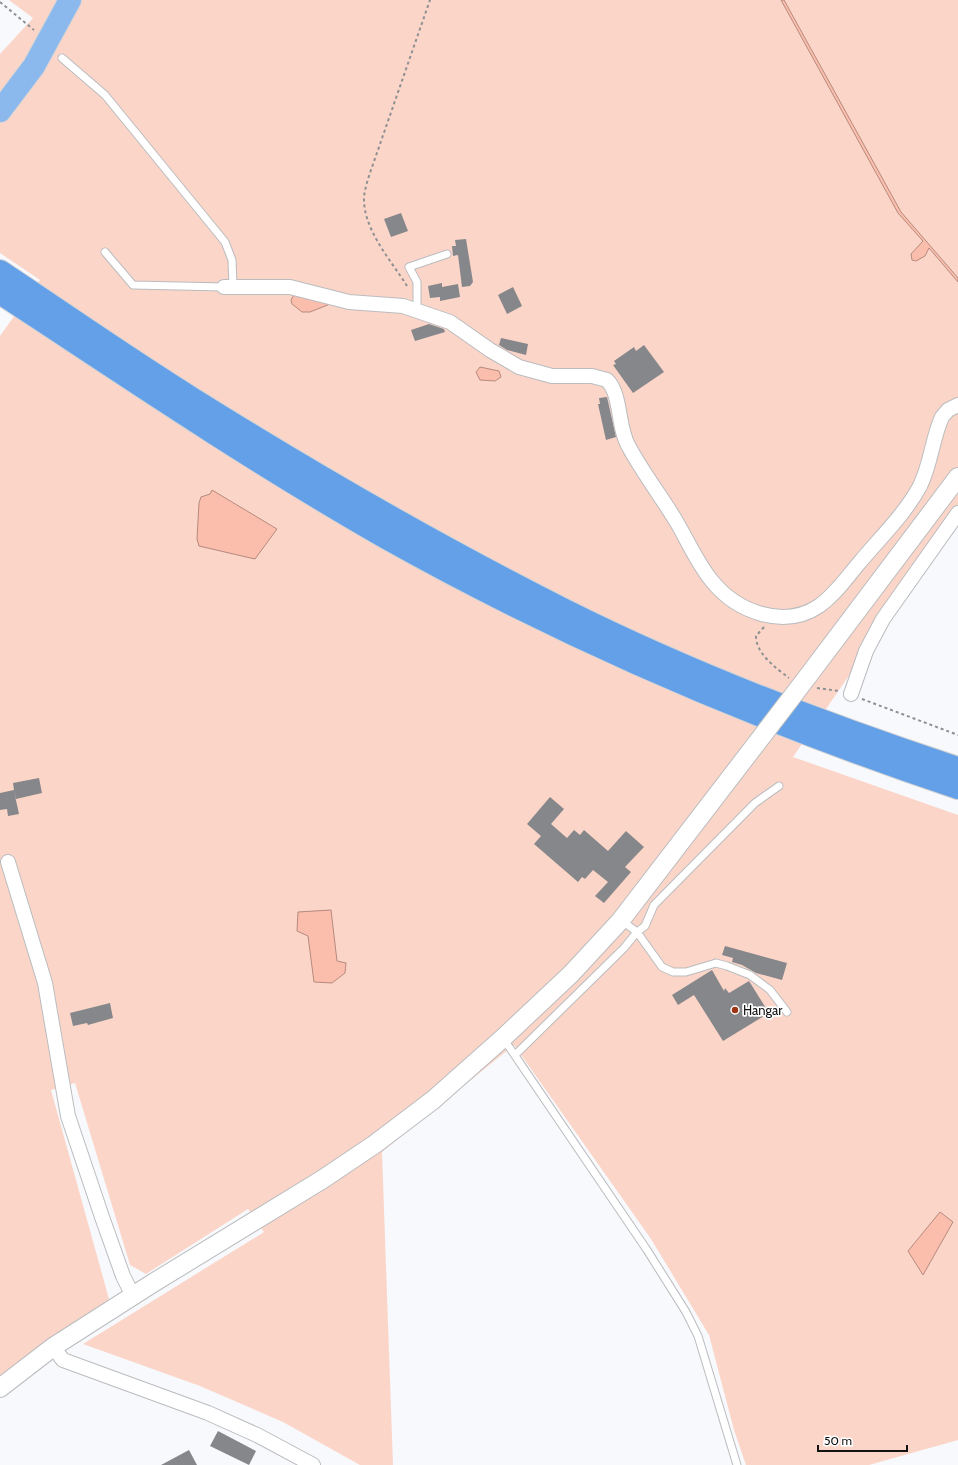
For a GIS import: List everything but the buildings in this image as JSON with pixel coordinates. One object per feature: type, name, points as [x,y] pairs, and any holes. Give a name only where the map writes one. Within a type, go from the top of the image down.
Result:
[{"type":"highway","points":[[0,271],[194,400],[282,453],[435,541],[540,597],[618,635],[741,688],[849,730],[958,768]]},
{"type":"highway","points":[[0,293],[238,450],[322,501],[389,539],[525,611],[610,652],[740,708],[833,744],[958,788]]},
{"type":"highway","points":[[0,314],[15,317],[104,362]]},
{"type":"main road","points":[[0,110],[14,94],[34,66],[70,0]]},
{"type":"main road","points":[[0,119],[14,94]]},
{"type":"street","points":[[228,287],[290,287],[349,302],[404,306],[450,322],[495,353],[519,367],[552,376],[592,376],[607,380],[615,392],[621,427],[629,447],[668,509],[702,568],[712,582],[734,601],[748,609],[772,616],[786,617],[810,611],[832,595],[912,500],[926,473],[942,417],[948,410],[958,405]]},
{"type":"street","points":[[0,1388],[53,1347],[323,1179],[376,1144],[433,1100],[503,1038],[571,974],[621,920],[756,744],[810,682],[958,477]]},
{"type":"street","points":[[851,694],[866,651],[883,619],[958,513]]},
{"type":"street","points":[[8,862],[45,983],[68,1116],[119,1266],[133,1296]]},
{"type":"street","points":[[53,1347],[63,1360],[208,1413],[286,1449],[314,1465]]},
{"type":"lane","points":[[62,58],[105,95],[225,242],[232,260],[228,287],[133,285],[105,252]]},
{"type":"lane","points":[[417,310],[417,282],[409,266],[447,254]]},
{"type":"lane","points":[[515,1055],[624,948],[637,932],[645,926],[654,905],[755,803],[779,786]]},
{"type":"lane","points":[[621,920],[637,932],[662,967],[673,972],[686,972],[716,963],[727,966],[750,975],[770,990],[787,1012]]},
{"type":"lane","points":[[503,1038],[647,1250],[686,1312],[698,1336],[737,1465]]},
{"type":"path","points":[[417,310],[409,289],[370,227],[366,216],[364,196],[371,170],[430,0]]},
{"type":"path","points":[[0,2],[22,19],[46,43]]},
{"type":"path","points":[[772,616],[756,636],[756,644],[762,654],[787,677]]},
{"type":"path","points":[[810,682],[832,690],[851,694],[958,735]]},
{"type":"shaded area","points":[[9,0],[958,0],[958,517],[793,757],[958,815],[958,1440],[869,1465],[746,1465],[734,1430],[709,1335],[651,1239],[514,1045],[382,1152],[393,1465],[360,1465],[283,1422],[200,1386],[83,1344],[264,1232],[248,1209],[146,1274],[130,1265],[75,1083],[51,1090],[109,1299],[0,1380],[0,336],[40,280],[0,253],[0,54],[33,18]]},
{"type":"shaded area","points":[[781,0],[784,0],[901,212],[958,278],[958,282],[929,248],[925,256],[916,261],[912,260],[911,254],[923,241],[898,213]]},
{"type":"shaded area","points":[[294,295],[335,302],[310,312],[302,312],[292,304],[291,300]]},
{"type":"shaded area","points":[[480,367],[499,371],[501,377],[495,381],[480,380],[476,372]]},
{"type":"shaded area","points":[[212,490],[277,529],[255,559],[199,546],[197,539],[199,503],[201,497],[210,494]]},
{"type":"shaded area","points":[[331,910],[337,961],[346,963],[345,973],[332,983],[314,982],[308,936],[297,931],[298,912]]},
{"type":"shaded area","points":[[940,1212],[953,1222],[923,1275],[908,1251]]},
{"type":"place","name":"Hangar","points":[[735,1010]]}]
